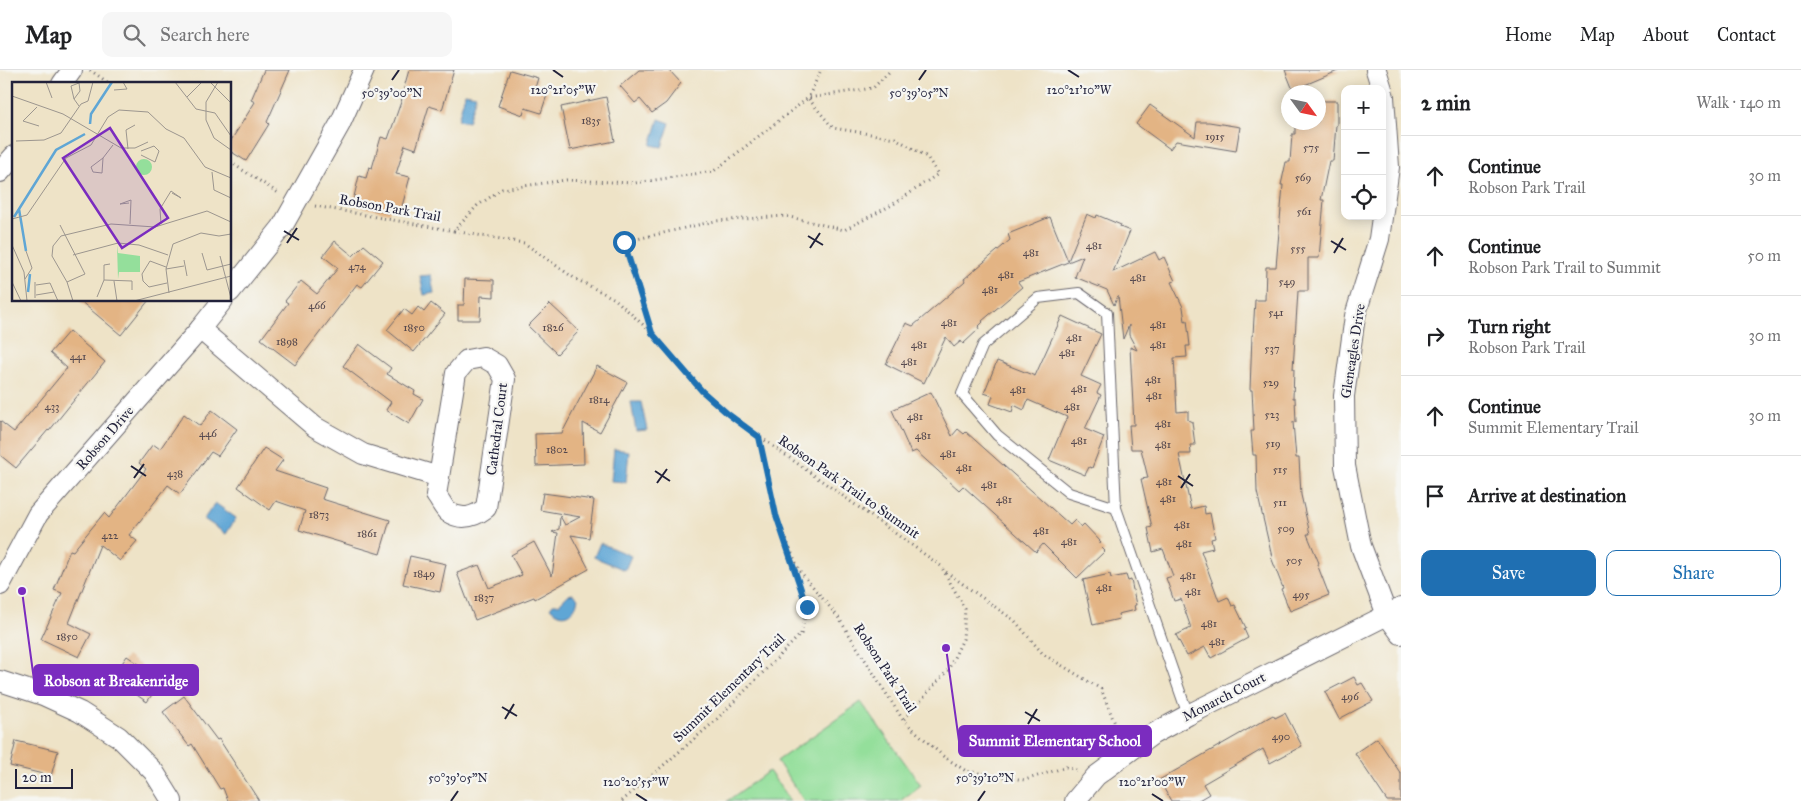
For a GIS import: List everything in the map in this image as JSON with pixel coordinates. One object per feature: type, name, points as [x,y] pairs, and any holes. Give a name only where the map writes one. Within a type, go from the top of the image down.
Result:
[{"type":"street","points":[[63,82],[72,70]]},
{"type":"street","points":[[231,291],[282,227],[340,124],[364,70]]},
{"type":"street","name":"Gleneagles Drive","points":[[1376,70],[1380,85]]},
{"type":"street","name":"Gleneagles Drive","points":[[1386,125],[1389,167],[1380,239],[1356,316],[1344,396],[1345,466],[1361,546],[1394,611],[1401,634]]},
{"type":"street","points":[[0,172],[12,158]]},
{"type":"street","name":"Robson Drive","points":[[0,585],[38,514],[200,329],[222,301]]},
{"type":"street","points":[[200,329],[315,426],[363,454],[439,477]]},
{"type":"street","name":"Cathedral Court","points":[[483,357],[497,365],[505,379],[486,508],[476,516],[462,517],[447,512],[436,495],[439,477],[456,373],[467,360],[483,357]]},
{"type":"street","name":"Monarch Court","points":[[1075,801],[1096,776],[1153,734],[1394,611]]},
{"type":"street","points":[[0,682],[43,695],[80,712],[119,736],[154,772],[172,801]]},
{"type":"lane","points":[[1116,508],[1069,493],[997,435],[962,394],[983,345],[1038,298],[1079,293],[1107,313],[1116,508],[1188,715]]},
{"type":"path","name":"Robson Park Trail","points":[[315,206],[454,231],[477,206],[502,190],[566,180],[635,183],[714,171],[808,98],[821,70]]},
{"type":"path","name":"Robson Park Trail","points":[[808,98],[873,88],[891,70]]},
{"type":"path","points":[[90,71],[107,82]]},
{"type":"path","points":[[652,333],[624,242],[715,221],[786,216],[844,230],[892,205],[938,174],[928,157],[894,138],[833,128],[808,98]]},
{"type":"path","points":[[231,163],[283,196]]},
{"type":"path","name":"Robson Park Trail to Summit","points":[[454,231],[524,243],[574,278],[615,299],[652,333],[702,391],[728,414],[941,566],[965,609],[963,639],[948,670],[904,720]]},
{"type":"path","name":"Robson Park Trail","points":[[759,437],[776,515],[799,570],[838,616],[904,720],[943,756],[966,771],[1025,780],[1066,766],[1096,776]]},
{"type":"path","name":"Summit Elementary Trail","points":[[622,801],[715,721],[802,634],[807,607],[776,515]]},
{"type":"path","points":[[943,570],[1015,621],[1043,654],[1101,689],[1127,753]]},
{"type":"green space","points":[[861,702],[921,785],[900,801],[804,801],[777,761]]},
{"type":"green space","points":[[769,771],[790,801],[727,801]]},
{"type":"water","points":[[465,93],[476,95],[468,122],[458,120]]},
{"type":"water","points":[[659,119],[670,123],[662,147],[651,145]]},
{"type":"water","points":[[431,275],[434,293],[424,295],[420,276]]},
{"type":"water","points":[[631,402],[641,402],[647,430],[636,431]]},
{"type":"water","points":[[614,449],[629,451],[626,482],[611,481]]},
{"type":"water","points":[[215,503],[236,518],[226,534],[204,519]]},
{"type":"water","points":[[600,543],[631,556],[625,570],[594,557]]},
{"type":"water","points":[[573,594],[578,598],[572,612],[564,615],[550,608],[553,604],[559,604],[568,595]]},
{"type":"building","points":[[264,70],[290,70],[267,122],[269,124],[246,161],[231,152],[231,140],[255,102],[251,100]]},
{"type":"building","points":[[409,70],[454,70],[442,110],[429,106],[416,149],[405,145],[396,174],[410,177],[401,210],[390,207],[389,213],[352,205],[359,176],[366,178],[369,167],[372,168],[381,137],[388,139],[402,99]]},
{"type":"building","points":[[510,70],[538,78],[535,88],[548,92],[541,113],[525,108],[523,115],[498,106]]},
{"type":"building","points":[[639,70],[669,70],[681,83],[666,103],[652,113],[640,99],[635,103],[620,86]]},
{"type":"building","points":[[1285,70],[1340,70],[1305,85],[1291,85]]},
{"type":"building","points":[[606,97],[615,141],[570,150],[561,107]]},
{"type":"building","points":[[1326,101],[1337,101],[1337,125],[1333,161],[1329,161],[1321,200],[1324,200],[1319,258],[1308,258],[1308,291],[1298,291],[1293,369],[1293,398],[1295,398],[1296,422],[1293,422],[1296,458],[1299,458],[1301,495],[1310,534],[1307,534],[1329,595],[1290,611],[1271,557],[1257,492],[1256,455],[1253,455],[1251,431],[1254,431],[1252,390],[1250,390],[1255,300],[1265,300],[1266,267],[1276,267],[1283,185],[1281,185],[1286,162],[1290,162],[1292,134],[1295,134],[1295,130],[1326,130]]},
{"type":"building","points":[[1150,105],[1195,137],[1197,122],[1240,127],[1236,151],[1176,141],[1170,149],[1136,124]]},
{"type":"building","points":[[1087,214],[1096,218],[1097,215],[1130,231],[1113,272],[1155,252],[1159,260],[1164,257],[1175,281],[1171,282],[1183,307],[1185,321],[1187,320],[1190,346],[1186,346],[1187,357],[1174,358],[1177,412],[1188,411],[1188,420],[1192,422],[1195,445],[1190,445],[1191,454],[1179,454],[1191,509],[1204,506],[1205,514],[1210,513],[1215,538],[1211,539],[1213,548],[1201,551],[1219,601],[1228,597],[1232,606],[1235,605],[1246,628],[1244,629],[1248,638],[1211,658],[1205,647],[1187,656],[1176,635],[1191,628],[1181,599],[1174,601],[1166,578],[1173,576],[1163,549],[1153,552],[1148,528],[1152,527],[1141,479],[1148,478],[1141,449],[1131,449],[1129,425],[1134,425],[1130,347],[1137,350],[1129,335],[1129,325],[1123,339],[1118,296],[1114,305],[1107,290],[1075,277],[1083,256],[1018,282],[1022,287],[982,321],[978,327],[979,329],[963,344],[961,341],[954,347],[946,337],[924,383],[886,364],[906,323],[913,326],[965,281],[964,279],[1010,240],[1008,234],[1050,217],[1068,261]]},
{"type":"building","points":[[335,241],[353,256],[364,245],[383,261],[362,287],[357,284],[295,365],[261,339],[288,303],[285,301],[301,281],[317,294],[338,268],[323,256]]},
{"type":"building","points":[[465,279],[494,280],[494,297],[481,296],[480,320],[458,320],[458,305],[464,305]]},
{"type":"building","points":[[80,301],[148,301],[121,335]]},
{"type":"building","points":[[431,303],[445,314],[414,352],[387,330],[404,309],[412,315],[418,307],[424,312]]},
{"type":"building","points":[[550,304],[579,331],[557,354],[528,326]]},
{"type":"building","points":[[1062,316],[1101,334],[1081,376],[1101,385],[1097,393],[1101,395],[1085,429],[1104,437],[1092,468],[1089,467],[1085,475],[1049,460],[1067,417],[1028,400],[1024,410],[1014,405],[1012,412],[990,404],[993,396],[984,393],[997,361],[1035,376]]},
{"type":"building","points":[[69,331],[105,362],[16,468],[0,455],[0,421],[14,432],[67,368],[50,353]]},
{"type":"building","points":[[359,344],[391,368],[387,374],[415,391],[414,394],[423,399],[409,424],[386,410],[391,402],[343,366]]},
{"type":"building","points":[[597,366],[627,382],[600,432],[583,423],[584,464],[536,466],[535,434],[562,433]]},
{"type":"building","points":[[931,392],[952,436],[958,429],[964,434],[966,432],[1070,525],[1075,520],[1081,527],[1084,524],[1101,542],[1098,544],[1105,551],[1077,578],[1043,544],[1036,552],[963,486],[959,490],[916,451],[911,453],[892,410]]},
{"type":"building","points":[[212,410],[237,429],[218,456],[211,452],[180,494],[168,485],[129,535],[137,541],[120,561],[100,545],[69,623],[91,634],[79,657],[41,639],[62,593],[54,590],[70,550],[73,551],[104,513],[109,518],[146,469],[139,463],[153,444],[160,449],[184,414],[200,426]]},
{"type":"building","points":[[264,448],[283,460],[275,471],[326,488],[322,499],[390,520],[380,554],[299,530],[305,511],[276,501],[270,510],[238,487]]},
{"type":"building","points":[[543,493],[594,500],[589,538],[571,535],[589,569],[535,599],[534,597],[475,620],[457,573],[479,565],[489,588],[522,575],[511,555],[534,542],[552,576],[558,533],[552,532],[559,529],[560,516],[565,525],[580,517],[540,510]]},
{"type":"building","points":[[410,556],[446,564],[440,592],[403,584]]},
{"type":"building","points":[[1110,574],[1111,578],[1126,575],[1128,581],[1131,580],[1136,605],[1134,605],[1135,610],[1118,614],[1119,619],[1093,625],[1083,580]]},
{"type":"building","points":[[127,656],[162,680],[147,702],[112,678]]},
{"type":"building","points":[[1354,677],[1358,685],[1362,683],[1373,701],[1339,719],[1325,692]]},
{"type":"building","points":[[184,696],[217,740],[219,739],[259,801],[228,801],[223,788],[220,789],[192,744],[189,746],[163,712]]},
{"type":"building","points":[[1285,713],[1302,746],[1270,763],[1263,749],[1203,784],[1209,794],[1197,801],[1171,801],[1159,780],[1273,715],[1275,718]]},
{"type":"building","points":[[1377,738],[1401,774],[1401,801],[1387,801],[1355,753]]},
{"type":"building","points":[[16,741],[58,751],[51,776],[10,766]]},
{"type":"place","name":"Robson at Breakenridge","points":[[22,591]]},
{"type":"place","name":"Summit Elementary School","points":[[946,648]]},
{"type":"route","points":[[624,242],[652,333],[702,391],[728,414],[759,437],[776,515],[807,607]]}]
